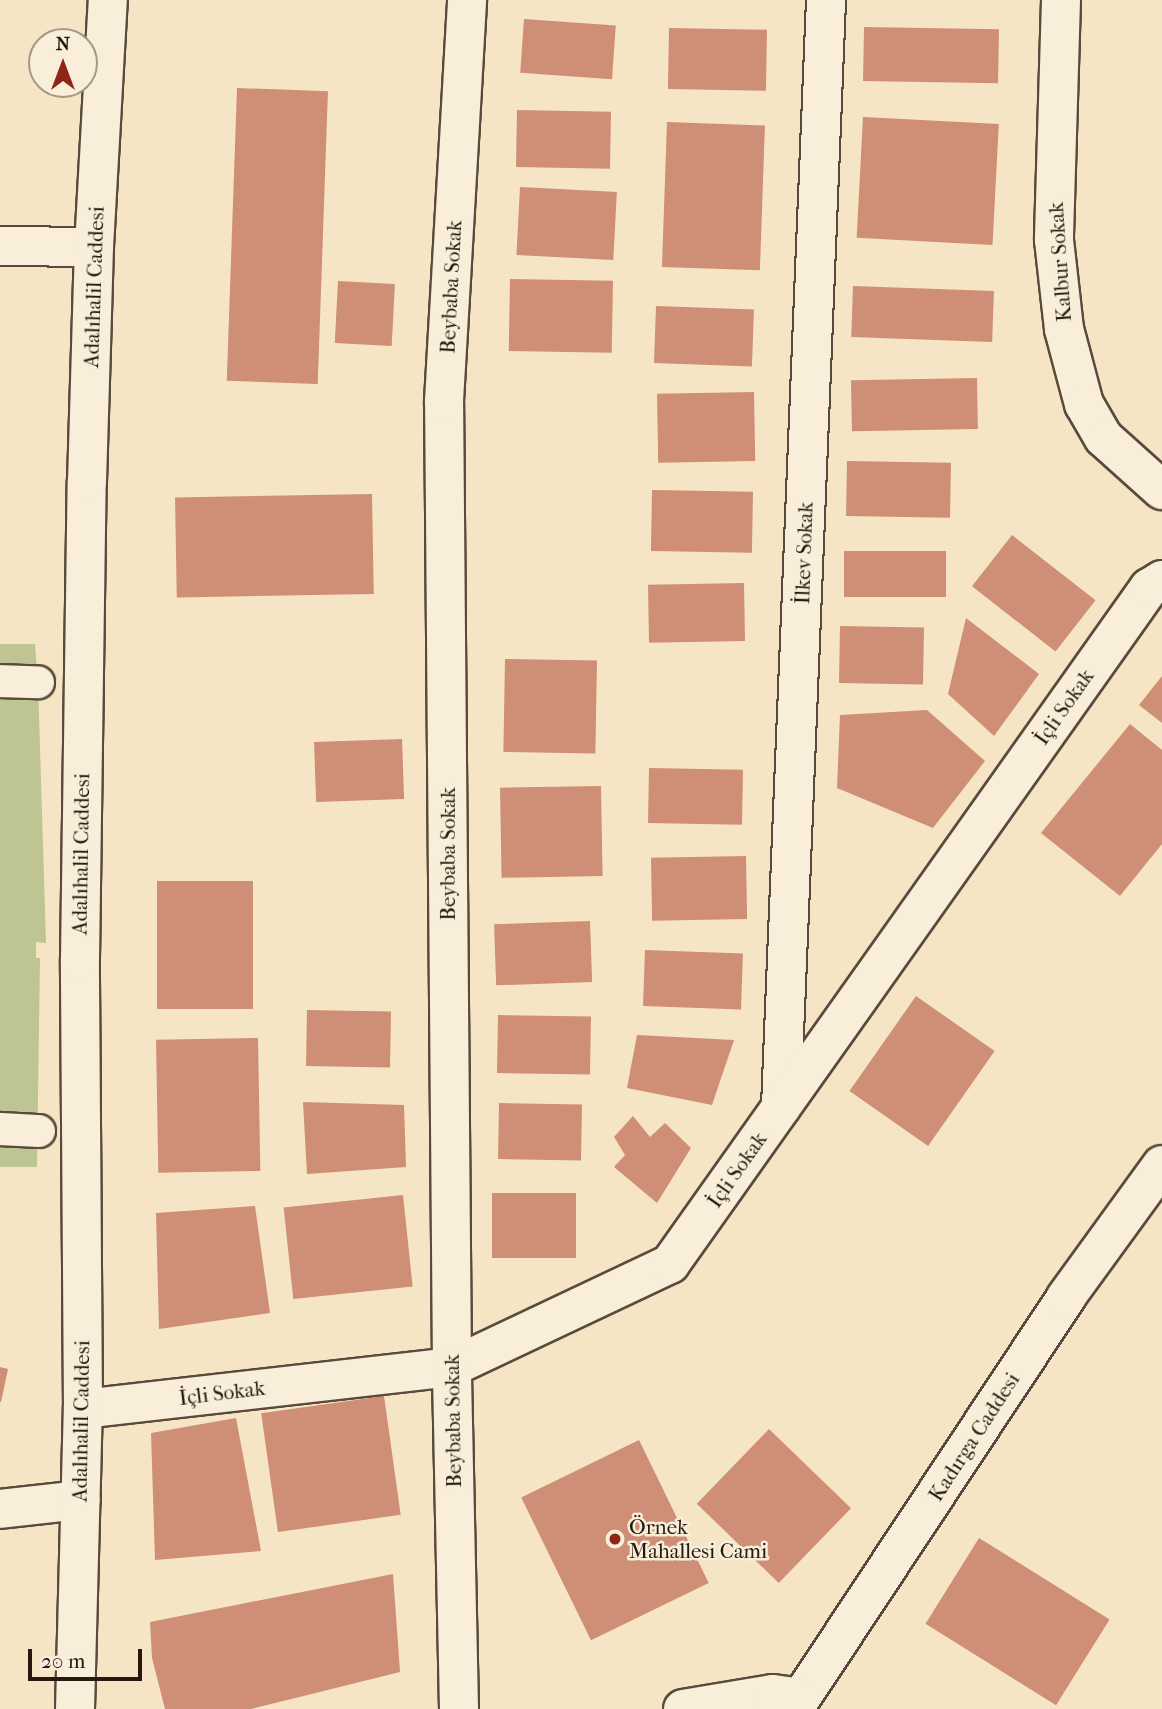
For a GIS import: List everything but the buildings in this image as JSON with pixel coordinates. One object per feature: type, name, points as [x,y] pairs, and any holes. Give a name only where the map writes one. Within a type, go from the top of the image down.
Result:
[{"type":"street","name":"Adalıhalil Caddesi","points":[[75,1709],[83,1409],[80,959],[87,482],[94,247],[108,0]]},
{"type":"street","name":"Beybaba Sokak","points":[[452,1708],[444,401],[467,0]]},
{"type":"street","name":"İlkev Sokak","points":[[782,1107],[826,0]]},
{"type":"street","name":"Kalbur Sokak","points":[[1060,0],[1054,240],[1067,340],[1084,404],[1104,438],[1162,490]]},
{"type":"street","points":[[0,246],[94,247]]},
{"type":"street","name":"İçli Sokak","points":[[83,1409],[452,1367],[670,1264],[1149,588],[1162,580]]},
{"type":"street","points":[[0,681],[38,682]]},
{"type":"street","points":[[0,1129],[40,1131]]},
{"type":"street","name":"Kadırga Caddesi","points":[[808,1704],[1066,1297],[1162,1165]]},
{"type":"street","points":[[0,1509],[80,1500]]},
{"type":"street","points":[[683,1709],[773,1695],[808,1704]]},
{"type":"green space","points":[[0,644],[35,644],[38,682],[46,943],[36,942],[36,958],[40,958],[37,1167],[0,1167]]},
{"type":"place","name":"Örnek Mahallesi Cami","points":[[615,1539]]}]
